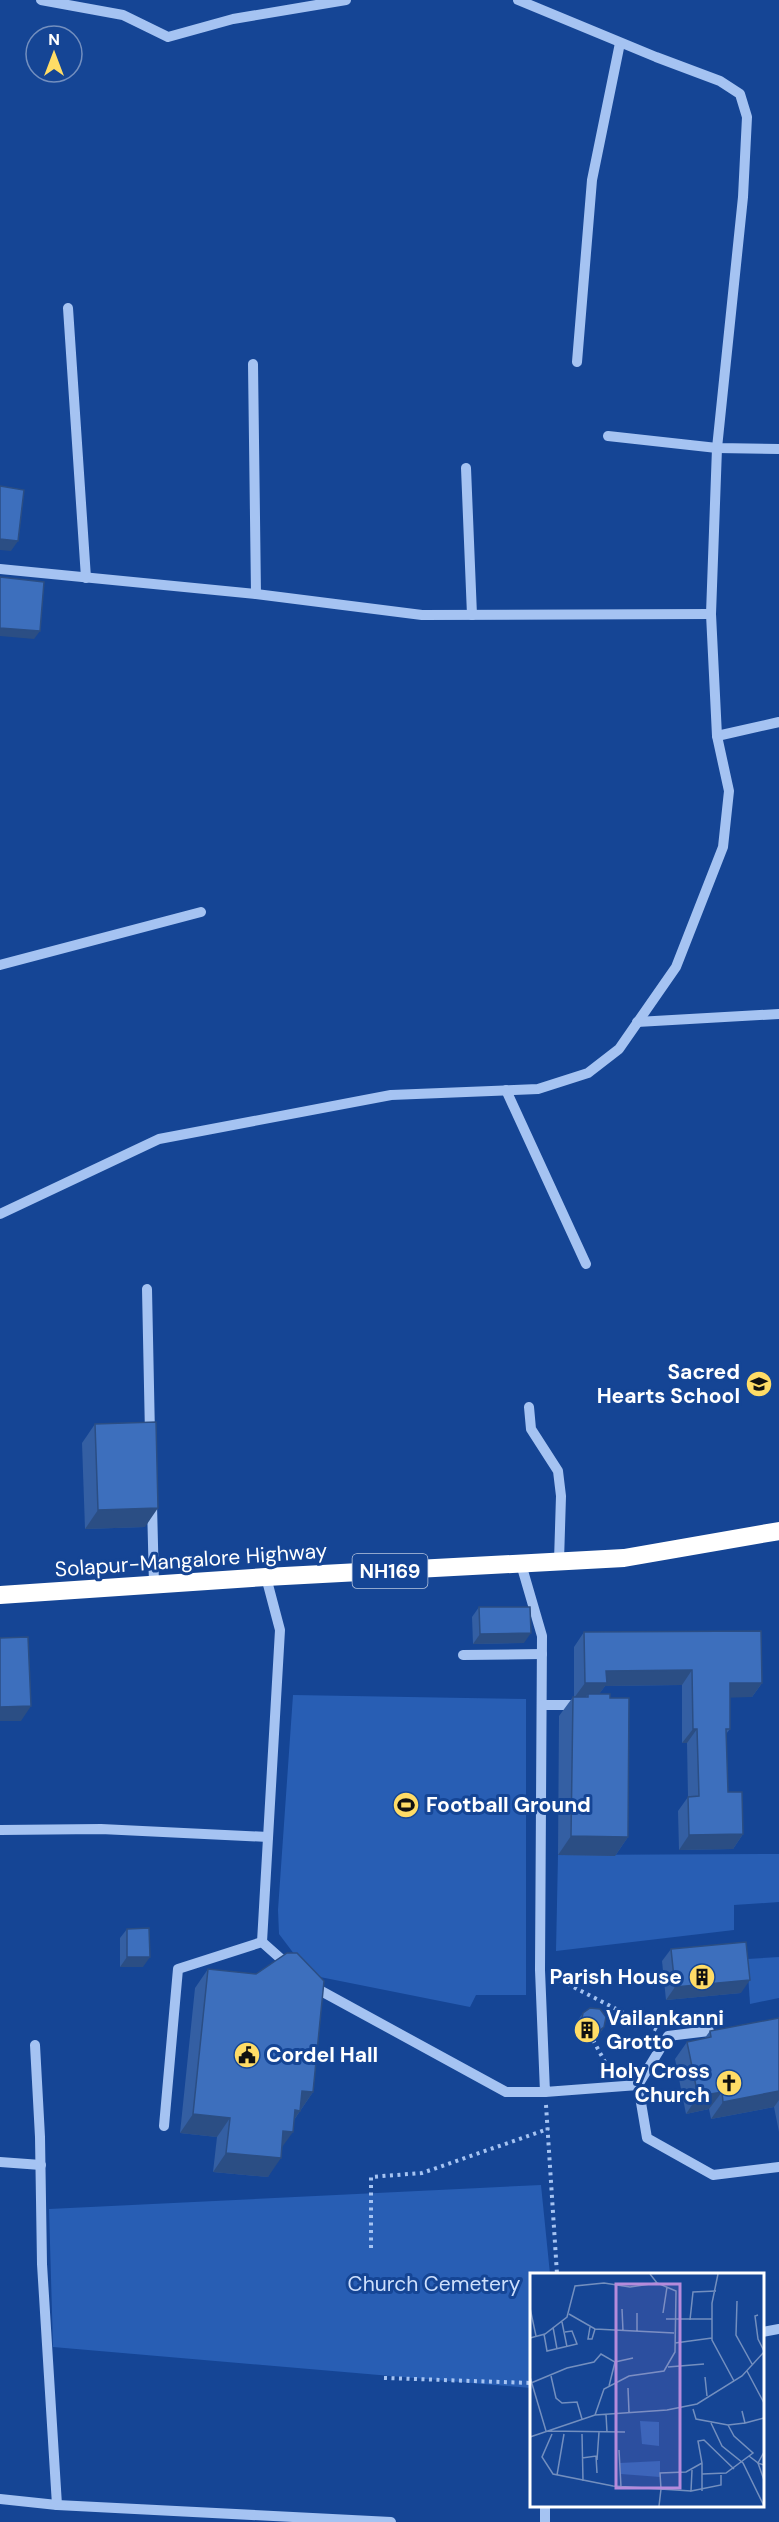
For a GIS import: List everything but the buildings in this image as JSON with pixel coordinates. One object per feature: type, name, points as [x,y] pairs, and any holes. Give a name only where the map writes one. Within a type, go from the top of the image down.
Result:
[{"type":"highway","name":"Solapur-Mangalore Highway","points":[[0,1595],[266,1577],[624,1558],[779,1531]]},
{"type":"street","points":[[40,0],[123,15],[168,37],[233,19],[346,0]]},
{"type":"street","points":[[0,1214],[159,1139],[391,1095],[538,1089],[588,1073],[619,1048],[676,967],[723,848],[729,791],[717,736],[711,614],[717,448],[743,198],[747,117],[740,94],[720,81],[620,43],[518,0]]},
{"type":"street","points":[[577,362],[592,180],[620,43]]},
{"type":"street","points":[[68,308],[86,578]]},
{"type":"street","points":[[253,364],[256,594]]},
{"type":"street","points":[[608,436],[717,448],[779,449]]},
{"type":"street","points":[[466,468],[472,615]]},
{"type":"street","points":[[0,570],[256,594],[422,615],[711,614]]},
{"type":"street","points":[[717,736],[779,722]]},
{"type":"street","points":[[0,965],[201,912]]},
{"type":"street","points":[[637,1022],[779,1014]]},
{"type":"street","points":[[506,1090],[586,1264]]},
{"type":"street","points":[[147,1289],[150,1443]]},
{"type":"street","points":[[529,1407],[531,1429],[558,1471],[561,1496],[559,1561]]},
{"type":"street","points":[[152,1490],[154,1585]]},
{"type":"street","points":[[521,1563],[542,1636],[540,1970],[545,2092]]},
{"type":"street","points":[[262,1942],[280,1630],[266,1577]]},
{"type":"street","points":[[463,1655],[542,1654]]},
{"type":"street","points":[[542,1705],[592,1705]]},
{"type":"street","points":[[0,1830],[101,1829],[268,1837]]},
{"type":"street","points":[[262,1942],[297,1974]]},
{"type":"street","points":[[164,2126],[178,1969],[262,1942]]},
{"type":"street","points":[[306,1982],[506,2092],[545,2092],[638,2085]]},
{"type":"street","points":[[709,2031],[668,2036],[638,2085],[647,2138],[713,2175],[779,2167]]},
{"type":"street","points":[[35,2045],[41,2165],[42,2264],[57,2505]]},
{"type":"street","points":[[0,2162],[41,2165]]},
{"type":"street","points":[[764,2331],[779,2329]]},
{"type":"street","points":[[0,2499],[57,2505],[391,2522]]},
{"type":"path","points":[[540,1970],[668,2036]]},
{"type":"path","points":[[593,2040],[618,2086]]},
{"type":"path","points":[[545,2092],[557,2273]]},
{"type":"path","points":[[371,2248],[371,2177],[422,2173],[548,2129]]},
{"type":"path","points":[[384,2378],[530,2383]]},
{"type":"green space","name":"Football Ground","points":[[293,1695],[526,1699],[526,1995],[476,1995],[470,2007],[310,1975],[279,1934],[278,1910]]},
{"type":"green space","points":[[779,1854],[779,1902],[734,1905],[734,1930],[556,1951],[558,1855]]},
{"type":"green space","points":[[779,1957],[779,1998],[750,2004],[747,1959]]},
{"type":"green space","name":"Church Cemetery","points":[[541,2185],[550,2273],[530,2273],[530,2388],[53,2347],[49,2209]]},
{"type":"place","name":"Sacred Hearts School","points":[[759,1384]]},
{"type":"place","name":"Football Ground","points":[[406,1805]]},
{"type":"place","name":"Parish House","points":[[702,1977]]},
{"type":"place","name":"Vailankanni Grotto","points":[[587,2030]]},
{"type":"place","name":"Cordel Hall","points":[[247,2055]]},
{"type":"place","name":"Holy Cross Church","points":[[729,2083]]}]
